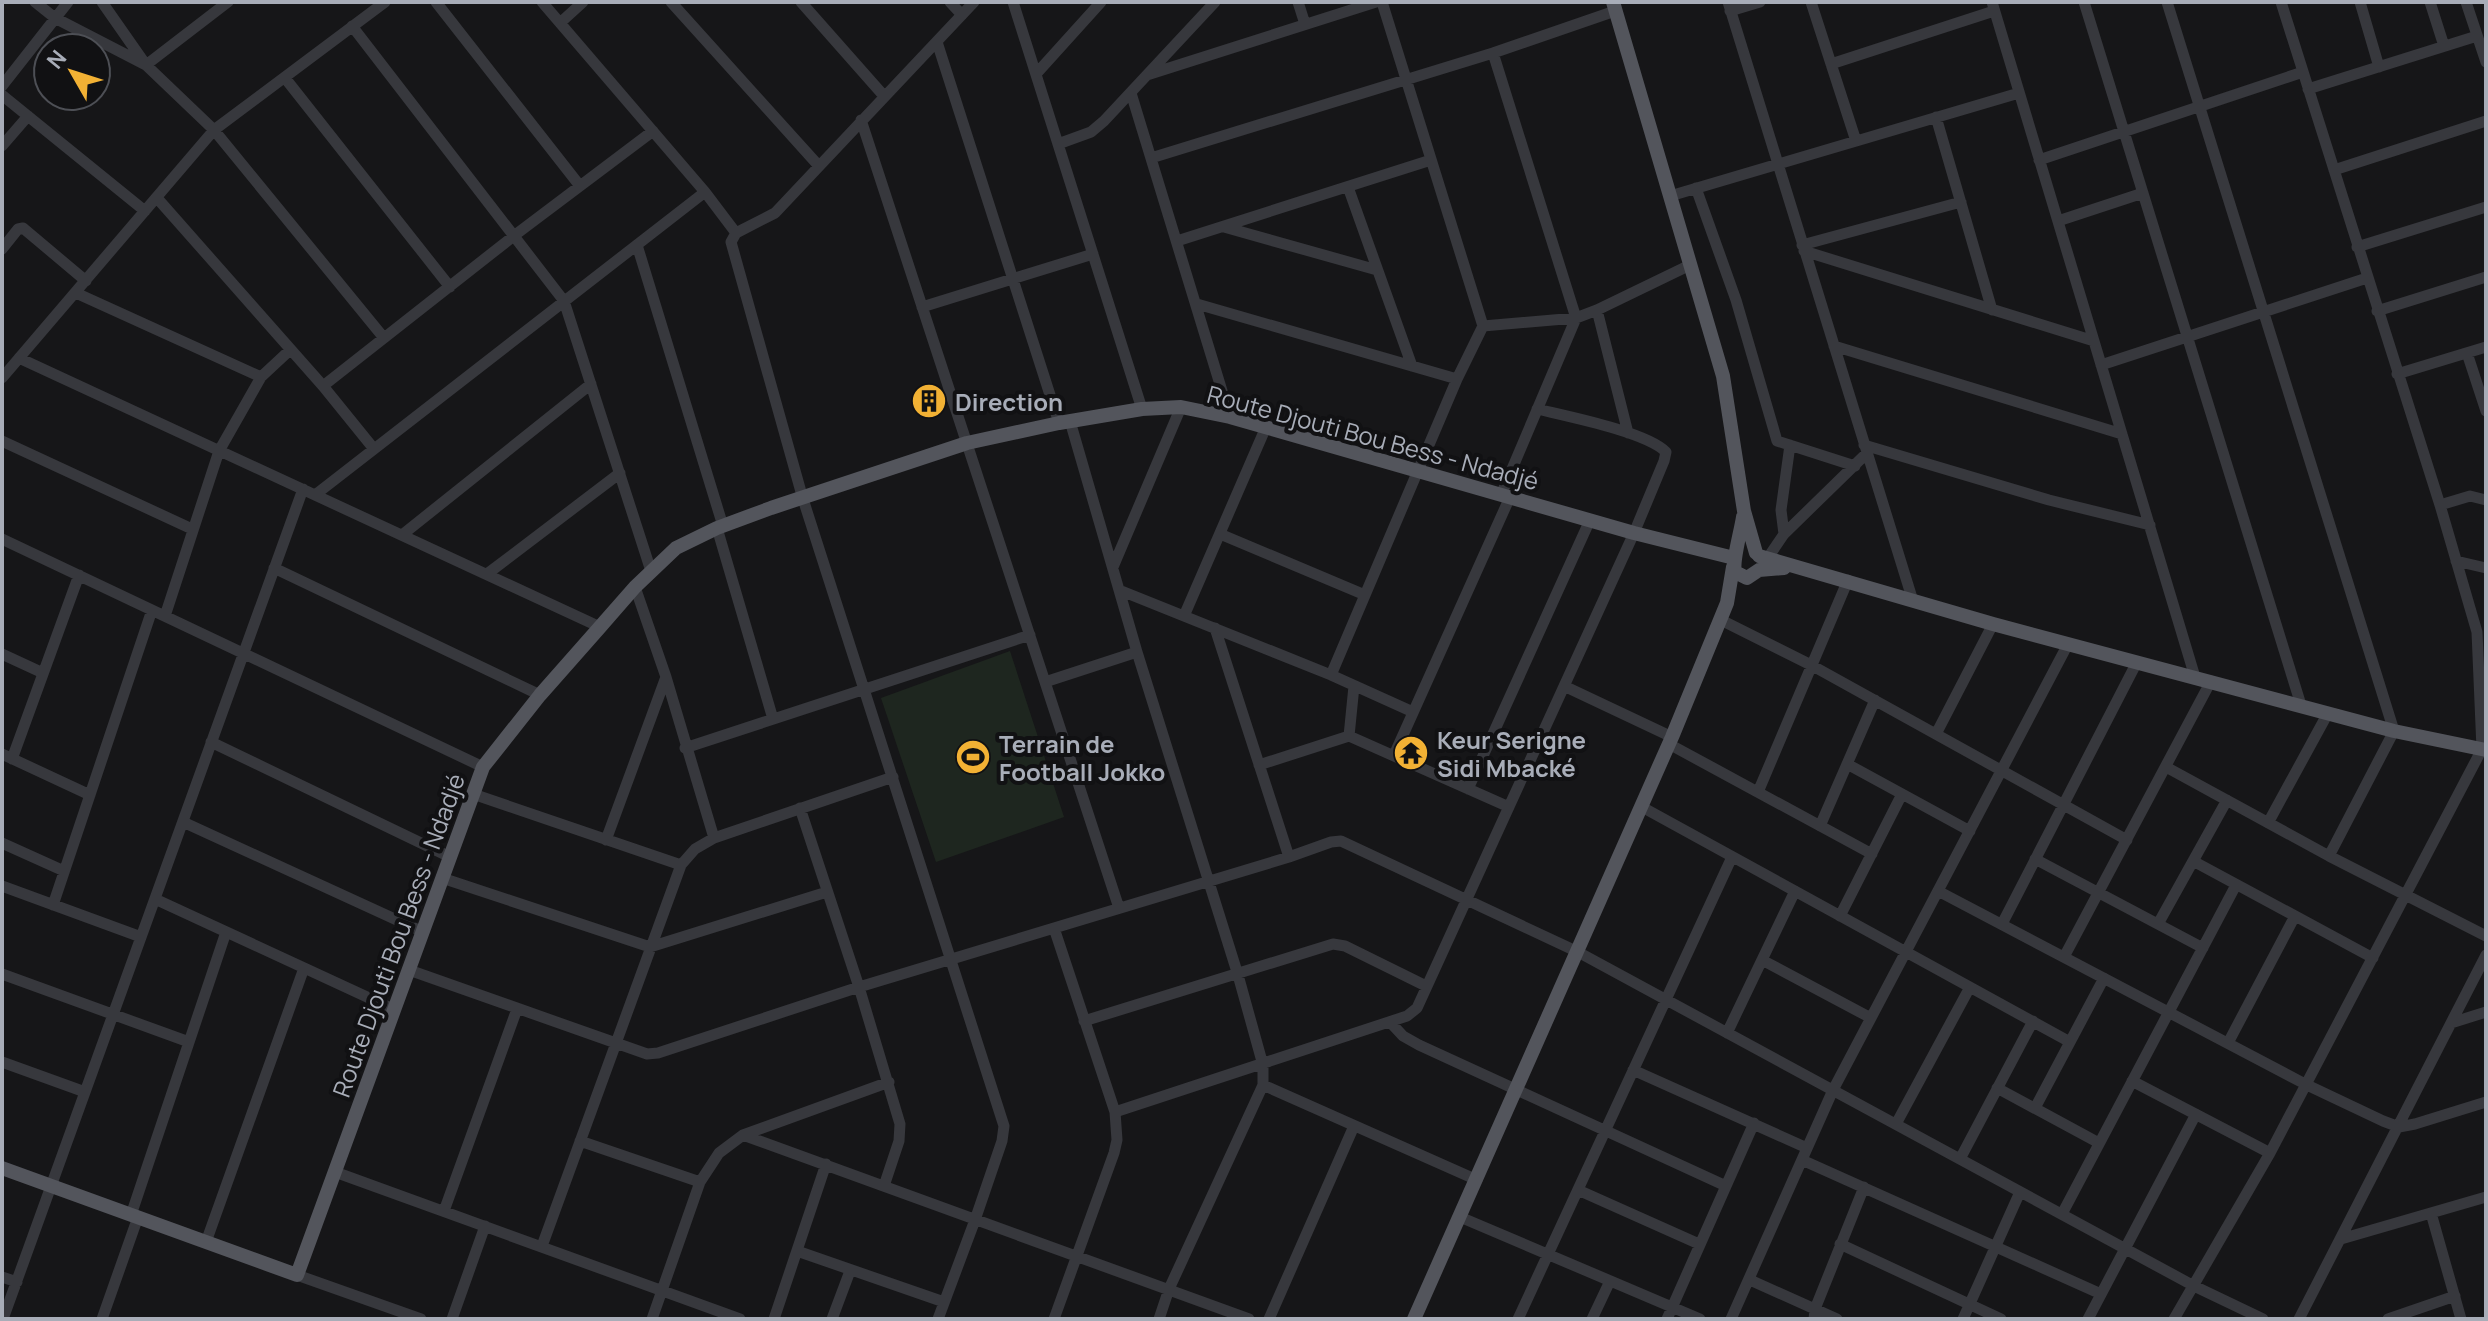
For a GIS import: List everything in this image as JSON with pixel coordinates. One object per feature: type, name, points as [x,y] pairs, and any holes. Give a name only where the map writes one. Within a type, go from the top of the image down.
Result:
[{"type":"main road","points":[[1614,7],[1723,376],[1744,511],[1758,563]]},
{"type":"main road","name":"Route Djouti Bou Bess - Ndadjé","points":[[297,1275],[483,767],[540,695],[635,587],[676,548],[720,527],[967,443],[1142,409],[1181,407],[1230,417],[1735,560]]},
{"type":"main road","points":[[1414,1319],[1642,807],[1721,620],[1744,511]]},
{"type":"main road","points":[[1735,560],[1746,550],[1758,563]]},
{"type":"main road","points":[[1735,560],[1738,575],[1758,563],[1801,568],[1993,624],[2394,731],[2484,750]]},
{"type":"main road","points":[[1727,603],[1758,563]]},
{"type":"main road","points":[[2,1168],[297,1275]]},
{"type":"street","points":[[35,2],[55,18],[146,65]]},
{"type":"street","points":[[2,86],[68,2]]},
{"type":"street","points":[[102,2],[146,65],[214,130],[384,338]]},
{"type":"street","points":[[146,65],[228,2]]},
{"type":"street","points":[[2,378],[214,130],[385,2]]},
{"type":"street","points":[[436,2],[580,186]]},
{"type":"street","points":[[542,2],[705,192],[736,233]]},
{"type":"street","points":[[560,23],[583,2]]},
{"type":"street","points":[[671,2],[818,165]]},
{"type":"street","points":[[801,2],[884,96]]},
{"type":"street","points":[[950,2],[962,15]]},
{"type":"street","points":[[938,1319],[975,1220],[1002,1141],[1004,1126],[803,499],[731,242],[736,233],[775,213],[974,2]]},
{"type":"street","points":[[1013,2],[1142,409]]},
{"type":"street","points":[[1036,74],[1101,2]]},
{"type":"street","points":[[1058,144],[1098,127],[1213,2]]},
{"type":"street","points":[[1298,2],[1305,24]]},
{"type":"street","points":[[1147,75],[1376,2]]},
{"type":"street","points":[[1331,675],[1457,379],[1483,326],[1382,2]]},
{"type":"street","points":[[1760,2],[1729,7],[1913,601]]},
{"type":"street","points":[[1811,2],[1856,141]]},
{"type":"street","points":[[2084,2],[2301,705]]},
{"type":"street","points":[[2167,2],[2394,731],[2329,856]]},
{"type":"street","points":[[2174,1319],[2270,1153],[2484,750],[2482,633],[2456,561],[2281,2]]},
{"type":"street","points":[[2360,2],[2379,67]]},
{"type":"street","points":[[2430,2],[2444,46]]},
{"type":"street","points":[[2466,2],[2486,62]]},
{"type":"street","points":[[1151,158],[1493,53],[1614,7]]},
{"type":"street","points":[[1831,64],[1993,7],[2195,677]]},
{"type":"street","points":[[352,26],[564,301],[651,571]]},
{"type":"street","points":[[2308,89],[2477,36]]},
{"type":"street","points":[[937,42],[1113,567],[1263,1065],[1263,1085],[1169,1289],[1159,1319]]},
{"type":"street","points":[[1394,755],[1505,496],[1537,409],[1576,318],[1493,53]]},
{"type":"street","points":[[2039,160],[2303,72]]},
{"type":"street","points":[[285,78],[450,287]]},
{"type":"street","points":[[1131,93],[1230,417]]},
{"type":"street","points":[[1670,196],[2019,93]]},
{"type":"street","points":[[2,95],[145,211]]},
{"type":"street","points":[[2,146],[28,116]]},
{"type":"street","points":[[1936,117],[1992,310]]},
{"type":"street","points":[[861,120],[1119,908]]},
{"type":"street","points":[[2334,170],[2486,121]]},
{"type":"street","points":[[323,386],[653,131]]},
{"type":"street","points":[[1177,241],[1431,160]]},
{"type":"street","points":[[1348,187],[1412,366]]},
{"type":"street","points":[[1696,188],[1736,300],[1777,441],[1855,466]]},
{"type":"street","points":[[315,495],[705,192]]},
{"type":"street","points":[[2058,221],[2143,193]]},
{"type":"street","points":[[157,198],[323,386],[374,449]]},
{"type":"street","points":[[1803,248],[1961,202]]},
{"type":"street","points":[[2357,247],[2486,207]]},
{"type":"street","points":[[1223,227],[1377,270]]},
{"type":"street","points":[[2,249],[18,229],[23,228],[86,281]]},
{"type":"street","points":[[637,245],[773,719]]},
{"type":"street","points":[[1803,248],[2094,341]]},
{"type":"street","points":[[922,307],[1093,254]]},
{"type":"street","points":[[1483,326],[1576,318],[1690,265]]},
{"type":"street","points":[[2377,311],[2486,277]]},
{"type":"street","points":[[2101,365],[2367,278]]},
{"type":"street","points":[[76,293],[261,377]]},
{"type":"street","points":[[1197,304],[1457,379]]},
{"type":"street","points":[[1597,310],[1628,433]]},
{"type":"street","points":[[1834,346],[2122,434]]},
{"type":"street","points":[[2397,374],[2486,347]]},
{"type":"street","points":[[165,616],[219,451],[261,377],[290,350]]},
{"type":"street","points":[[2467,353],[2486,411]]},
{"type":"street","points":[[19,358],[600,627]]},
{"type":"street","points":[[402,535],[591,384]]},
{"type":"street","points":[[1113,567],[1181,407]]},
{"type":"street","points":[[1115,1112],[1413,1013],[1634,533],[1666,452],[1628,433],[1537,409]]},
{"type":"street","points":[[1184,616],[1266,427]]},
{"type":"street","points":[[2,441],[192,529]]},
{"type":"street","points":[[1784,534],[1781,510],[1790,445]]},
{"type":"street","points":[[1758,563],[1855,466],[1866,449]]},
{"type":"street","points":[[1866,449],[2150,525]]},
{"type":"street","points":[[487,574],[620,473]]},
{"type":"street","points":[[3,1319],[303,489]]},
{"type":"street","points":[[2440,505],[2486,490]]},
{"type":"street","points":[[2470,496],[2486,500]]},
{"type":"street","points":[[1468,789],[1590,520]]},
{"type":"street","points":[[1220,534],[1365,595]]},
{"type":"street","points":[[2,539],[483,767]]},
{"type":"street","points":[[2456,561],[2486,568]]},
{"type":"street","points":[[274,568],[540,695]]},
{"type":"street","points":[[79,575],[43,673],[7,756],[90,795]]},
{"type":"street","points":[[1758,792],[1848,580]]},
{"type":"street","points":[[635,587],[666,677],[714,838]]},
{"type":"street","points":[[1119,590],[1331,675],[1413,712]]},
{"type":"street","points":[[53,905],[152,610]]},
{"type":"street","points":[[1721,620],[1811,665],[2127,840]]},
{"type":"street","points":[[1936,734],[1993,624]]},
{"type":"street","points":[[1215,628],[1289,857]]},
{"type":"street","points":[[685,748],[1030,635]]},
{"type":"street","points":[[1731,1319],[1833,1090],[2068,644]]},
{"type":"street","points":[[1045,682],[1137,652]]},
{"type":"street","points":[[2,654],[43,673]]},
{"type":"street","points":[[2002,924],[2137,662]]},
{"type":"street","points":[[606,840],[666,677]]},
{"type":"street","points":[[2064,957],[2211,681]]},
{"type":"street","points":[[1349,736],[1354,686]]},
{"type":"street","points":[[1564,686],[1670,740],[1872,854]]},
{"type":"street","points":[[1820,826],[1875,700]]},
{"type":"street","points":[[2268,823],[2328,713]]},
{"type":"street","points":[[1259,765],[1349,736],[1509,807]]},
{"type":"street","points":[[211,742],[450,857]]},
{"type":"street","points":[[1847,764],[1970,831]]},
{"type":"street","points":[[2166,767],[2329,856],[2486,936]]},
{"type":"street","points":[[542,1246],[681,865],[695,849],[714,838],[893,777]]},
{"type":"street","points":[[473,794],[681,865]]},
{"type":"street","points":[[1840,916],[1902,794]]},
{"type":"street","points":[[2158,924],[2227,800]]},
{"type":"street","points":[[1642,807],[2070,1042]]},
{"type":"street","points":[[800,808],[889,1082],[901,1133],[884,1186]]},
{"type":"street","points":[[183,822],[423,932]]},
{"type":"street","points":[[409,970],[647,1054],[658,1053],[859,987],[1341,841],[1578,952],[2194,1286],[2263,1319]]},
{"type":"street","points":[[2,843],[64,871]]},
{"type":"street","points":[[1518,1319],[1732,857]]},
{"type":"street","points":[[2035,859],[2203,948]]},
{"type":"street","points":[[2193,861],[2373,958]]},
{"type":"street","points":[[442,878],[650,947],[827,892]]},
{"type":"street","points":[[2062,1214],[2236,885]]},
{"type":"street","points":[[2,886],[141,937]]},
{"type":"street","points":[[1727,1033],[1795,891]]},
{"type":"street","points":[[1938,891],[2307,1085],[2399,1127],[2486,1102]]},
{"type":"street","points":[[155,899],[393,1009]]},
{"type":"street","points":[[2228,1043],[2295,916]]},
{"type":"street","points":[[1054,928],[1115,1112],[1117,1140],[1054,1319]]},
{"type":"street","points":[[102,1319],[226,932]]},
{"type":"street","points":[[1084,1021],[1333,944],[1345,946],[1426,986]]},
{"type":"street","points":[[2299,1319],[2486,955]]},
{"type":"street","points":[[1762,960],[1871,1018]]},
{"type":"street","points":[[206,1242],[304,968]]},
{"type":"street","points":[[2,974],[189,1042]]},
{"type":"street","points":[[2035,1108],[2104,978]]},
{"type":"street","points":[[1896,1124],[1970,987]]},
{"type":"street","points":[[444,1211],[517,1009]]},
{"type":"street","points":[[2451,1023],[2486,1012]]},
{"type":"street","points":[[1960,1159],[2033,1021]]},
{"type":"street","points":[[1390,1022],[1410,1041],[1726,1186]]},
{"type":"street","points":[[2,1062],[85,1092]]},
{"type":"street","points":[[1633,1070],[1807,1148]]},
{"type":"street","points":[[2132,1081],[2270,1153]]},
{"type":"street","points":[[652,1319],[700,1182],[719,1153],[743,1135],[889,1082]]},
{"type":"street","points":[[1263,1085],[1477,1180]]},
{"type":"street","points":[[1997,1088],[2099,1143]]},
{"type":"street","points":[[2088,1319],[2196,1114]]},
{"type":"street","points":[[1670,1313],[1754,1123]]},
{"type":"street","points":[[1269,1319],[1354,1126]]},
{"type":"street","points":[[743,1135],[1249,1319]]},
{"type":"street","points":[[580,1141],[700,1182]]},
{"type":"street","points":[[1802,1160],[2101,1294]]},
{"type":"street","points":[[774,1319],[826,1164]]},
{"type":"street","points":[[335,1172],[740,1319]]},
{"type":"street","points":[[1815,1314],[1864,1187]]},
{"type":"street","points":[[1578,1190],[1699,1244]]},
{"type":"street","points":[[1963,1319],[2020,1192]]},
{"type":"street","points":[[2341,1239],[2486,1197]]},
{"type":"street","points":[[2431,1213],[2461,1319]]},
{"type":"street","points":[[1460,1217],[1610,1281],[1670,1313],[1700,1319]]},
{"type":"street","points":[[452,1319],[485,1226]]},
{"type":"street","points":[[1840,1244],[2001,1319]]},
{"type":"street","points":[[797,1251],[944,1302]]},
{"type":"street","points":[[832,1319],[850,1271]]},
{"type":"street","points":[[297,1275],[395,1315],[421,1319]]},
{"type":"street","points":[[2,1277],[17,1282]]},
{"type":"street","points":[[1750,1280],[1815,1314],[1837,1319]]},
{"type":"street","points":[[1592,1319],[1610,1281]]},
{"type":"street","points":[[2388,1319],[2455,1296]]},
{"type":"shaded area","name":"Terrain de Football Jokko","points":[[1010,651],[1064,817],[936,862],[881,698]]},
{"type":"place","name":"Direction","points":[[929,401]]},
{"type":"place","name":"Keur Serigne Sidi Mbacké","points":[[1411,753]]},
{"type":"place","name":"Terrain de Football Jokko","points":[[973,757]]}]
